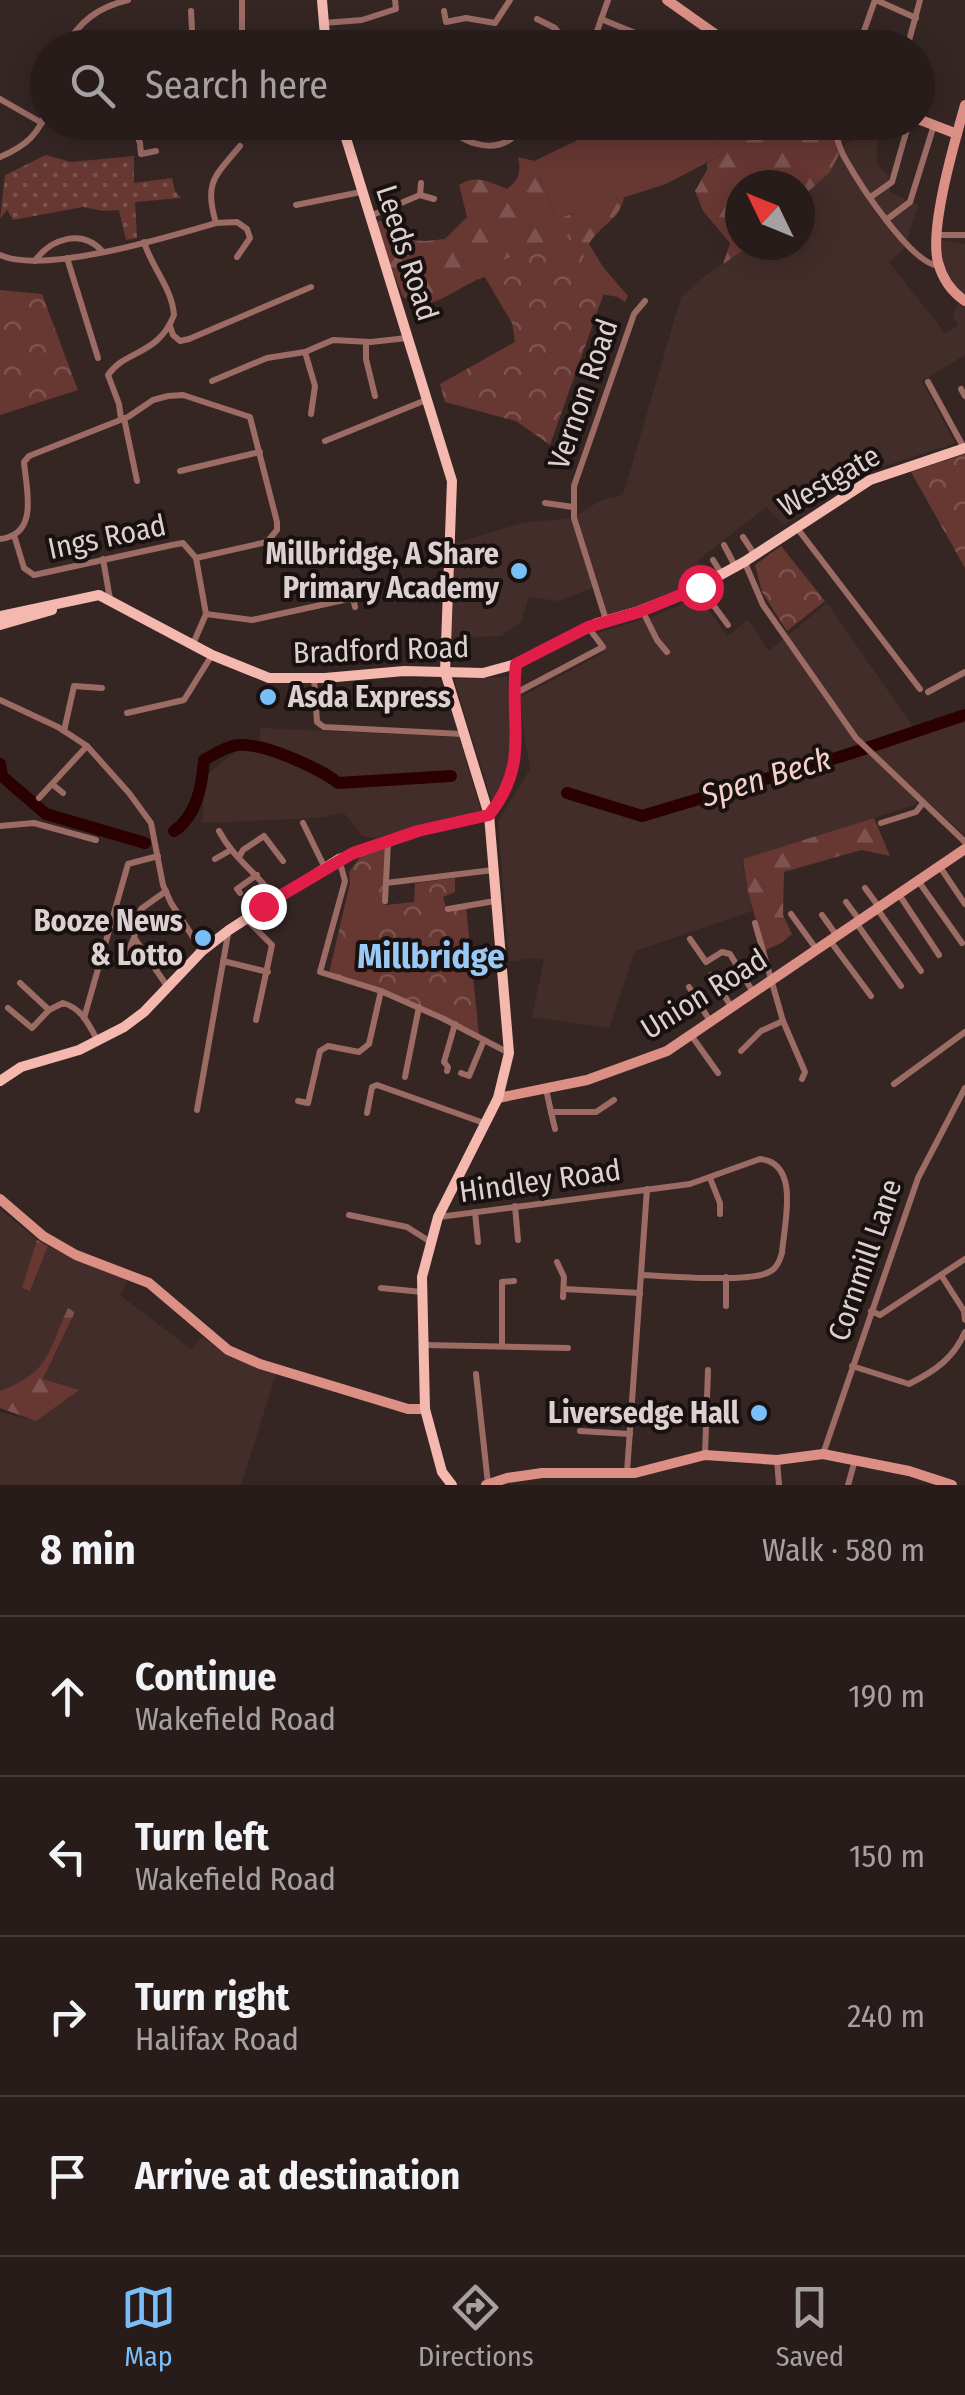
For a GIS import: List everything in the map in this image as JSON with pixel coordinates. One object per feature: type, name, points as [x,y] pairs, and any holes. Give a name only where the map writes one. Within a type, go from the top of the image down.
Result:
[{"type":"main road","points":[[322,0],[323,30]]},
{"type":"main road","name":"Leeds Road","points":[[346,140],[452,481],[445,672],[489,815],[509,1053],[498,1098],[460,1168],[429,1241],[422,1292],[425,1409],[442,1472]]},
{"type":"main road","name":"Westgate","points":[[642,610],[700,587],[870,480],[965,448]]},
{"type":"main road","name":"Bradford Road","points":[[0,616],[98,595],[212,655],[269,678],[314,678],[404,671],[483,673],[516,664],[588,627],[642,610]]},
{"type":"main road","name":"Bradford Road","points":[[0,625],[32,618],[85,597]]},
{"type":"main road","points":[[0,1081],[21,1067],[98,1041],[144,1012],[202,951],[245,918],[339,859],[418,831],[489,815],[513,774],[517,752],[512,694],[516,664]]},
{"type":"main road","points":[[442,1472],[452,1485]]},
{"type":"street","points":[[79,30],[90,16],[108,5],[128,0]]},
{"type":"street","points":[[242,0],[242,30]]},
{"type":"street","points":[[322,23],[362,20],[396,9],[395,0]]},
{"type":"street","points":[[444,11],[446,22],[466,18],[496,23],[510,0]]},
{"type":"street","points":[[596,30],[608,0]]},
{"type":"street","points":[[667,0],[710,30]]},
{"type":"street","points":[[865,30],[876,0],[916,18]]},
{"type":"street","points":[[912,30],[920,0]]},
{"type":"street","points":[[191,11],[192,30]]},
{"type":"street","points":[[538,18],[557,30]]},
{"type":"street","points":[[601,18],[623,30]]},
{"type":"street","points":[[0,99],[30,113]]},
{"type":"street","points":[[964,108],[936,235],[939,266],[947,282],[965,301]]},
{"type":"street","points":[[935,125],[957,134]]},
{"type":"street","points":[[0,157],[31,140]]},
{"type":"street","points":[[137,140],[141,154],[156,151]]},
{"type":"street","points":[[464,140],[494,145],[508,140]]},
{"type":"street","points":[[839,140],[844,158],[886,220],[915,255],[939,266]]},
{"type":"street","points":[[872,196],[892,182],[904,140]]},
{"type":"street","points":[[886,220],[910,202],[929,140]]},
{"type":"street","points":[[216,223],[210,185],[240,146]]},
{"type":"street","points":[[420,195],[421,183]]},
{"type":"street","points":[[296,206],[361,192]]},
{"type":"street","points":[[368,216],[420,195],[434,200]]},
{"type":"street","points":[[0,255],[35,262],[67,258],[216,223],[238,222],[250,238],[238,257]]},
{"type":"street","points":[[936,235],[965,236]]},
{"type":"street","points":[[35,262],[52,244],[68,238],[90,240],[102,251]]},
{"type":"street","points":[[137,481],[108,375],[118,363],[143,352],[170,326],[174,316],[173,302],[144,242]]},
{"type":"street","points":[[67,258],[98,358]]},
{"type":"street","points":[[170,326],[180,340],[189,339],[311,287]]},
{"type":"street","name":"Vernon Road","points":[[606,621],[573,507],[574,486],[634,314],[645,301]]},
{"type":"street","points":[[212,382],[267,358],[305,352],[333,340],[408,338]]},
{"type":"street","points":[[366,342],[375,396]]},
{"type":"street","points":[[305,352],[316,386],[311,414]]},
{"type":"street","points":[[928,382],[965,448]]},
{"type":"street","points":[[0,539],[14,536],[26,519],[24,462],[43,450],[122,419],[153,400],[182,394],[250,417],[277,522],[273,538],[267,542],[196,558]]},
{"type":"street","points":[[325,441],[428,399]]},
{"type":"street","points":[[180,472],[260,452]]},
{"type":"street","points":[[545,502],[573,507]]},
{"type":"street","points":[[796,527],[920,689]]},
{"type":"street","name":"Ings Road","points":[[14,536],[24,568],[34,575],[183,543],[196,558],[206,614]]},
{"type":"street","points":[[744,536],[745,561],[763,605],[856,738],[965,845]]},
{"type":"street","points":[[724,544],[745,561]]},
{"type":"street","points":[[103,560],[110,598]]},
{"type":"street","points":[[714,560],[722,574]]},
{"type":"street","points":[[700,587],[728,625]]},
{"type":"street","points":[[192,645],[206,614],[252,620],[352,598],[355,607]]},
{"type":"street","points":[[642,610],[667,652]]},
{"type":"street","points":[[512,694],[602,647],[588,627]]},
{"type":"street","points":[[127,713],[184,700],[212,655]]},
{"type":"street","points":[[928,692],[965,672]]},
{"type":"street","points":[[314,678],[316,722],[324,727],[462,734]]},
{"type":"street","points":[[64,731],[74,686],[102,689]]},
{"type":"street","points":[[0,700],[87,746],[151,822],[166,892],[202,951]]},
{"type":"street","points":[[39,798],[87,746]]},
{"type":"street","points":[[67,770],[75,776]]},
{"type":"street","points":[[52,784],[63,793]]},
{"type":"street","points":[[881,823],[916,812],[924,803]]},
{"type":"street","points":[[304,822],[324,868]]},
{"type":"street","points":[[0,826],[34,823],[96,840]]},
{"type":"street","points":[[218,831],[229,851],[239,856],[275,898]]},
{"type":"street","points":[[239,856],[265,833],[283,860]]},
{"type":"street","points":[[385,901],[388,842]]},
{"type":"street","name":"Union Road","points":[[498,1098],[629,1067],[667,1052],[900,896],[965,845]]},
{"type":"street","points":[[214,859],[229,851]]},
{"type":"street","points":[[84,1018],[128,864],[158,856]]},
{"type":"street","points":[[339,859],[345,880],[320,972],[381,990],[509,1053]]},
{"type":"street","points":[[940,867],[965,904]]},
{"type":"street","points":[[386,884],[493,870]]},
{"type":"street","points":[[240,893],[237,889],[257,875]]},
{"type":"street","points":[[919,882],[962,942]]},
{"type":"street","points":[[865,888],[920,971]]},
{"type":"street","points":[[125,958],[141,908],[166,892]]},
{"type":"street","points":[[900,896],[939,955]]},
{"type":"street","points":[[448,909],[495,901]]},
{"type":"street","points":[[846,902],[902,986]]},
{"type":"street","points":[[791,914],[818,951]]},
{"type":"street","points":[[822,915],[871,996]]},
{"type":"street","points":[[245,918],[272,945],[256,1020]]},
{"type":"street","points":[[754,923],[783,1022],[805,1072],[802,1079]]},
{"type":"street","points":[[197,1110],[229,930]]},
{"type":"street","points":[[134,938],[168,986]]},
{"type":"street","points":[[690,939],[706,962],[722,952],[730,954],[754,994]]},
{"type":"street","points":[[223,961],[268,972]]},
{"type":"street","points":[[711,975],[732,1008]]},
{"type":"street","points":[[20,983],[48,1010]]},
{"type":"street","points":[[689,987],[710,1021]]},
{"type":"street","points":[[298,1102],[308,1103],[320,1051],[328,1046],[359,1052],[370,1044],[381,990]]},
{"type":"street","points":[[8,1008],[32,1028],[48,1010],[62,1003],[79,1009],[98,1041]]},
{"type":"street","points":[[405,1076],[419,1007]]},
{"type":"street","points":[[742,1051],[762,1031],[783,1022]]},
{"type":"street","points":[[447,1071],[444,1062],[455,1024]]},
{"type":"street","points":[[894,1084],[965,1032]]},
{"type":"street","points":[[691,1035],[718,1073]]},
{"type":"street","points":[[461,1073],[469,1076],[484,1040]]},
{"type":"street","points":[[367,1113],[372,1086],[377,1085],[484,1123]]},
{"type":"street","points":[[546,1088],[556,1129]]},
{"type":"street","name":"Cornmill Lane","points":[[823,1454],[918,1178],[965,1088]]},
{"type":"street","points":[[551,1112],[596,1112],[614,1100]]},
{"type":"street","name":"Hindley Road","points":[[438,1217],[690,1184],[760,1159],[771,1160],[782,1168],[786,1179],[778,1264],[769,1273],[726,1277]]},
{"type":"street","points":[[710,1178],[720,1214]]},
{"type":"street","points":[[627,1472],[647,1189]]},
{"type":"street","points":[[0,1199],[43,1236],[76,1255],[149,1283],[228,1350],[260,1364],[408,1408],[425,1409]]},
{"type":"street","points":[[515,1206],[518,1240]]},
{"type":"street","points":[[476,1212],[478,1242]]},
{"type":"street","points":[[348,1214],[407,1227],[429,1241]]},
{"type":"street","points":[[870,1311],[880,1315],[965,1259]]},
{"type":"street","points":[[557,1262],[564,1277],[564,1293],[640,1293]]},
{"type":"street","points":[[941,1275],[964,1310],[965,1320]]},
{"type":"street","points":[[641,1276],[726,1277],[726,1306]]},
{"type":"street","points":[[502,1346],[502,1282],[514,1280]]},
{"type":"street","points":[[382,1288],[422,1292]]},
{"type":"street","points":[[852,1366],[910,1384],[944,1364],[957,1350],[965,1332]]},
{"type":"street","points":[[422,1345],[568,1348]]},
{"type":"street","points":[[705,1455],[708,1370]]},
{"type":"street","points":[[476,1374],[487,1485],[542,1473],[627,1472],[705,1455],[778,1460],[823,1454],[856,1458],[952,1485]]},
{"type":"street","points":[[580,1430],[630,1434]]},
{"type":"street","points":[[849,1485],[856,1458]]},
{"type":"street","points":[[778,1460],[779,1485]]},
{"type":"street","points":[[438,1485],[442,1472]]},
{"type":"shaded area","points":[[877,140],[877,164],[889,177],[890,192],[918,205],[904,249],[889,262],[945,333],[959,326],[953,316],[960,298],[939,266],[941,240],[965,244],[965,355],[922,381],[955,443],[861,474],[784,525],[766,507],[697,561],[708,577],[667,598],[607,618],[595,587],[558,601],[529,597],[521,622],[501,636],[445,638],[449,545],[523,523],[572,518],[602,500],[623,495],[681,297],[729,260],[815,260],[815,185],[828,173],[846,143]]},
{"type":"shaded area","points":[[699,597],[727,636],[748,620],[769,651],[827,603],[918,734],[965,720],[965,835],[921,796],[914,805],[742,860],[752,911],[635,951],[609,1028],[532,1017],[544,960],[509,962],[498,821],[530,769],[519,698],[605,652],[597,633]]},
{"type":"shaded area","points":[[507,677],[512,761],[493,805],[454,679]]},
{"type":"shaded area","points":[[261,728],[459,737],[481,812],[373,838],[362,836],[344,813],[317,818],[202,823],[205,776],[240,748],[259,740]]},
{"type":"shaded area","points":[[0,1209],[37,1240],[23,1288],[31,1290],[48,1246],[127,1279],[121,1296],[191,1349],[202,1337],[229,1356],[276,1374],[241,1485],[0,1485],[0,1412],[36,1421],[78,1390],[43,1380],[75,1313],[28,1381],[0,1391]]},
{"type":"green space","points":[[578,140],[716,140],[723,154],[666,184],[556,219],[534,161]]},
{"type":"green space","points":[[716,140],[835,140],[840,153],[829,173],[815,186],[815,170],[725,170],[725,237],[703,211],[695,191],[707,163],[723,154]]},
{"type":"green space","points":[[46,155],[71,162],[134,156],[134,183],[172,178],[181,198],[135,202],[137,238],[126,240],[119,210],[83,207],[13,220],[7,210],[0,219],[5,175]]},
{"type":"green space","points":[[518,157],[534,161],[556,219],[624,197],[618,211],[589,244],[628,296],[625,302],[618,297],[492,275],[431,303],[423,297],[412,301],[403,297],[375,226],[378,221],[385,221],[394,239],[445,239],[467,217],[459,185],[477,180],[507,189],[518,175]]},
{"type":"green space","points":[[572,233],[604,293],[550,445],[516,421],[445,402],[440,384],[515,342],[512,323],[480,269]]},
{"type":"green space","points":[[0,290],[42,294],[78,390],[0,415]]},
{"type":"green space","points":[[965,454],[965,568],[911,472]]},
{"type":"green space","points":[[781,546],[825,601],[787,631],[762,592],[755,565]]},
{"type":"green space","points":[[874,818],[890,856],[861,850],[784,872],[783,915],[792,934],[764,951],[743,859]]},
{"type":"green space","points":[[385,843],[386,905],[414,902],[415,883],[455,878],[455,892],[443,897],[447,910],[466,906],[479,1035],[329,973],[350,883],[349,872],[364,852]]},
{"type":"green space","points":[[353,900],[387,908],[383,929],[349,921]]},
{"type":"green space","points":[[347,930],[383,940],[373,976],[337,966]]},
{"type":"green space","points":[[37,1240],[48,1246],[30,1291],[22,1288]]},
{"type":"green space","points":[[68,1308],[75,1312],[43,1379],[79,1390],[36,1421],[0,1408],[0,1391],[29,1376],[45,1360]]},
{"type":"waterway","name":"Spen Beck","points":[[567,793],[642,816],[965,715]]},
{"type":"waterway","points":[[174,831],[193,809],[204,760],[233,746],[272,751],[338,783],[451,776]]},
{"type":"waterway","points":[[0,764],[2,776],[46,814],[145,843]]},
{"type":"place","name":"Millbridge, A Share Primary Academy","points":[[519,571]]},
{"type":"place","name":"Asda Express","points":[[268,697]]},
{"type":"place","name":"Booze News & Lotto","points":[[203,938]]},
{"type":"place","name":"Liversedge Hall","points":[[759,1413]]},
{"type":"district","name":"Millbridge","points":[[431,956]]},
{"type":"route","points":[[263,906],[353,853],[418,831],[489,815],[506,791],[517,752],[512,694],[516,664],[597,623],[639,612],[700,587]]}]
